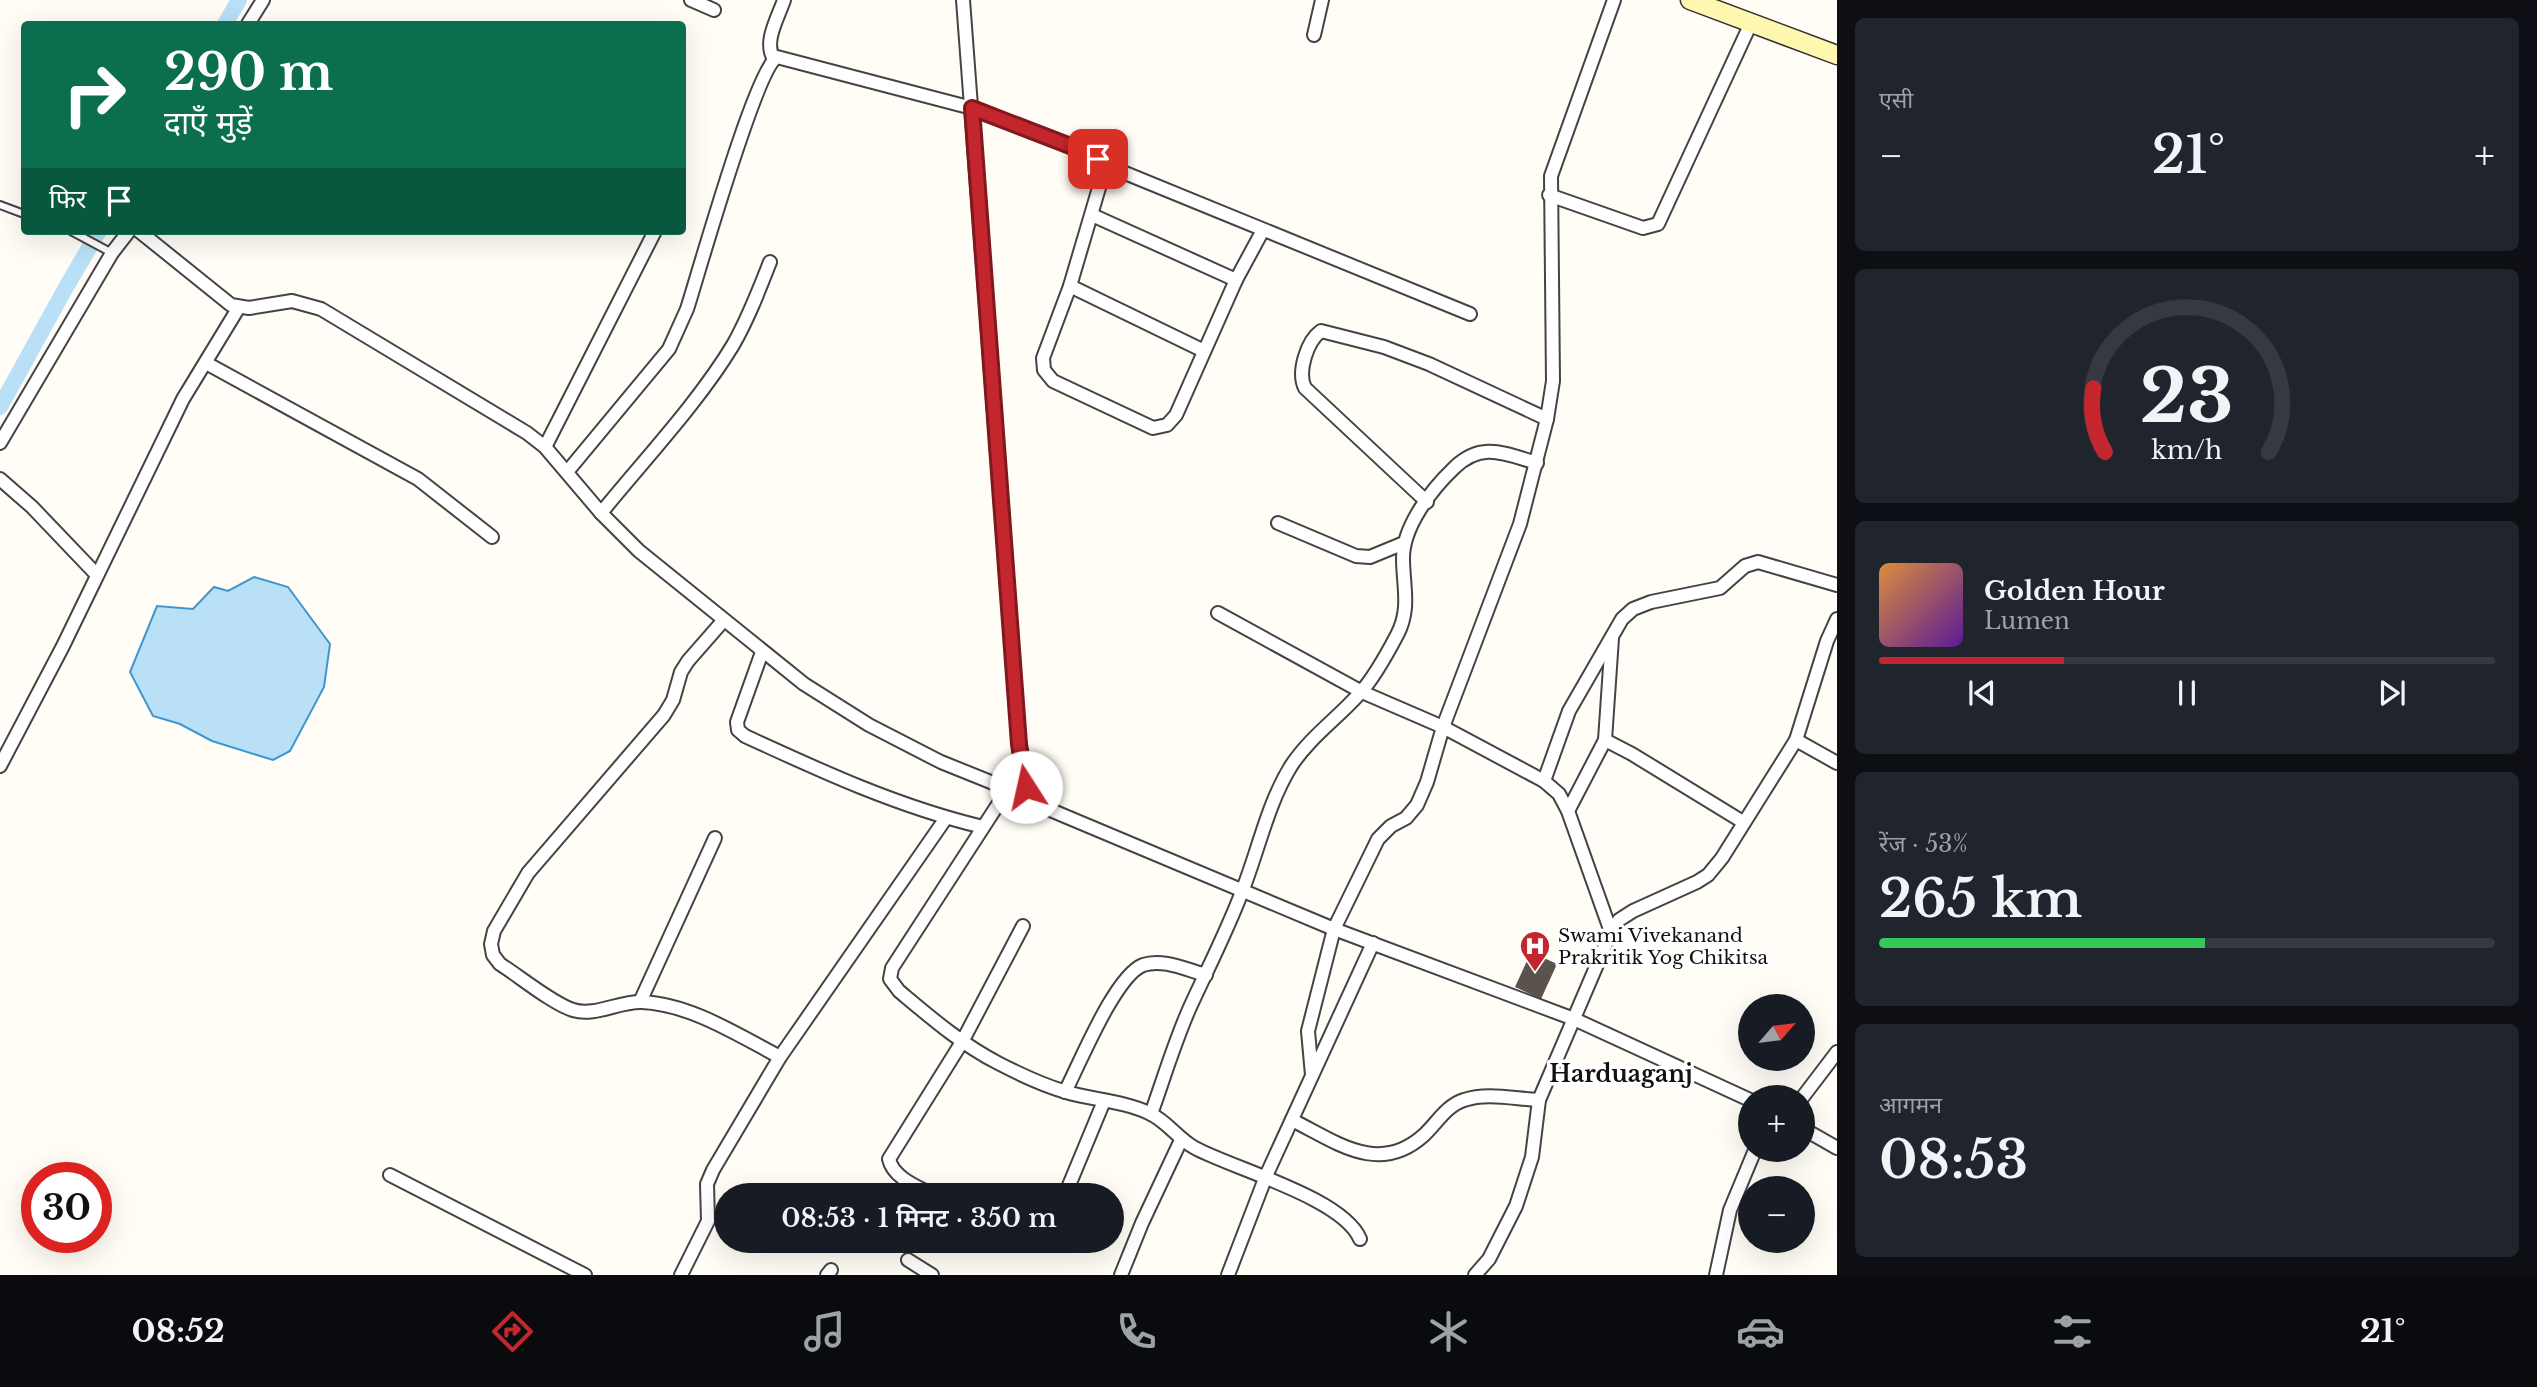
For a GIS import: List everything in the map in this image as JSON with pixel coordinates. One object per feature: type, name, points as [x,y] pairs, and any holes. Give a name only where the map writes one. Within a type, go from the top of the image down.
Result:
[{"type":"main road","points":[[1690,0],[1837,55]]},
{"type":"street","points":[[250,21],[263,0]]},
{"type":"street","points":[[691,0],[714,10]]},
{"type":"street","points":[[774,59],[769,52],[769,43],[784,0]]},
{"type":"street","points":[[963,0],[1019,744],[1029,801]]},
{"type":"street","points":[[1314,35],[1322,0]]},
{"type":"street","points":[[1312,1076],[1308,1031],[1334,929],[1378,839],[1391,826],[1406,818],[1417,805],[1427,782],[1443,727],[1520,524],[1537,463],[1553,381],[1549,195],[1551,176],[1614,0]]},
{"type":"street","points":[[1549,195],[1643,228],[1658,224],[1751,23]]},
{"type":"street","points":[[567,472],[676,337],[750,108],[774,59],[780,57],[972,108],[1091,154],[1103,164],[1470,314]]},
{"type":"street","points":[[1103,164],[1092,215],[1070,286],[1043,358],[1044,370],[1053,381],[1153,428],[1167,425],[1176,415],[1236,280],[1263,230]]},
{"type":"street","points":[[1092,215],[1236,280]]},
{"type":"street","points":[[0,443],[109,251],[125,235]]},
{"type":"street","points":[[144,235],[207,287],[239,307],[292,301],[321,309],[517,426],[545,447],[601,513],[639,551],[804,684],[869,726],[1029,801],[1334,929],[1574,1019],[1738,1094]]},
{"type":"street","points":[[545,447],[653,235]]},
{"type":"street","points":[[601,513],[718,366],[749,314],[771,262]]},
{"type":"street","points":[[1070,286],[1204,351]]},
{"type":"street","points":[[0,766],[183,399],[239,307]]},
{"type":"street","points":[[1427,502],[1305,387],[1301,379],[1302,371],[1315,335],[1321,331],[1384,348],[1429,364],[1547,419]]},
{"type":"street","points":[[206,363],[418,479],[492,537]]},
{"type":"street","points":[[1151,1114],[1190,1006],[1243,890],[1275,800],[1291,767],[1310,741],[1362,692],[1405,617],[1407,595],[1403,559],[1404,543],[1410,526],[1456,466],[1475,453],[1492,450],[1537,463]]},
{"type":"street","points":[[0,479],[32,507],[97,575]]},
{"type":"street","points":[[1278,523],[1356,556],[1370,557],[1404,543]]},
{"type":"street","points":[[1544,781],[1561,728],[1613,634],[1633,609],[1651,602],[1720,588],[1750,563],[1758,562],[1837,585]]},
{"type":"street","points":[[1218,613],[1362,692],[1443,727],[1544,781],[1559,794],[1568,811],[1611,932]]},
{"type":"street","points":[[1475,1275],[1489,1259],[1506,1229],[1532,1157],[1539,1100],[1611,932],[1619,920],[1633,911],[1708,875],[1797,740],[1827,641],[1837,619]]},
{"type":"street","points":[[723,621],[681,672],[673,700],[664,715],[528,873],[501,917],[491,944],[493,955],[500,964],[573,1010],[596,1010],[640,1002],[660,1004],[719,1025],[780,1057]]},
{"type":"street","points":[[1568,811],[1605,740],[1613,634]]},
{"type":"street","points":[[762,652],[737,722],[738,730],[745,736],[867,792],[983,827]]},
{"type":"street","points":[[1605,740],[1743,822]]},
{"type":"street","points":[[1797,740],[1837,763]]},
{"type":"street","points":[[1007,789],[892,968],[890,979],[898,991],[962,1042],[999,1063],[1065,1092],[1151,1114],[1165,1123],[1181,1140],[1199,1150],[1266,1176],[1343,1217],[1355,1226],[1360,1239]]},
{"type":"street","points":[[681,1275],[708,1221],[707,1184],[713,1170],[780,1057],[946,818]]},
{"type":"street","points":[[640,1002],[715,838]]},
{"type":"street","points":[[912,1183],[898,1175],[891,1167],[889,1159],[962,1042],[1023,926]]},
{"type":"street","points":[[1228,1275],[1266,1176],[1373,943]]},
{"type":"street","points":[[1065,1092],[1116,992],[1128,975],[1144,965],[1164,963],[1206,975]]},
{"type":"street","points":[[1812,1085],[1837,1052]]},
{"type":"street","points":[[1292,1120],[1354,1151],[1373,1155],[1392,1154],[1410,1147],[1461,1100],[1480,1096],[1539,1100]]},
{"type":"street","points":[[1070,1183],[1104,1101]]},
{"type":"street","points":[[1815,1135],[1837,1148]]},
{"type":"street","points":[[1121,1275],[1181,1140]]},
{"type":"street","points":[[1716,1275],[1730,1210],[1750,1162]]},
{"type":"street","points":[[390,1175],[585,1275]]},
{"type":"street","points":[[908,1260],[932,1275]]},
{"type":"lane","points":[[0,205],[21,213]]},
{"type":"lane","points":[[80,235],[109,251]]},
{"type":"water","points":[[254,577],[288,587],[330,644],[324,687],[290,751],[273,760],[212,741],[180,724],[153,716],[130,672],[157,606],[193,609],[214,587],[228,591]]},
{"type":"building","points":[[1531,952],[1557,964],[1541,999],[1515,987]]},
{"type":"waterway","points":[[227,21],[239,0]]},
{"type":"waterway","points":[[0,407],[97,235]]},
{"type":"place","name":"Swami Vivekanand Prakritik Yog Chikitsa","points":[[1535,973]]},
{"type":"district","name":"Harduaganj","points":[[1621,1074]]},
{"type":"route","points":[[1026,787],[1019,744],[972,108],[1098,159]]}]
